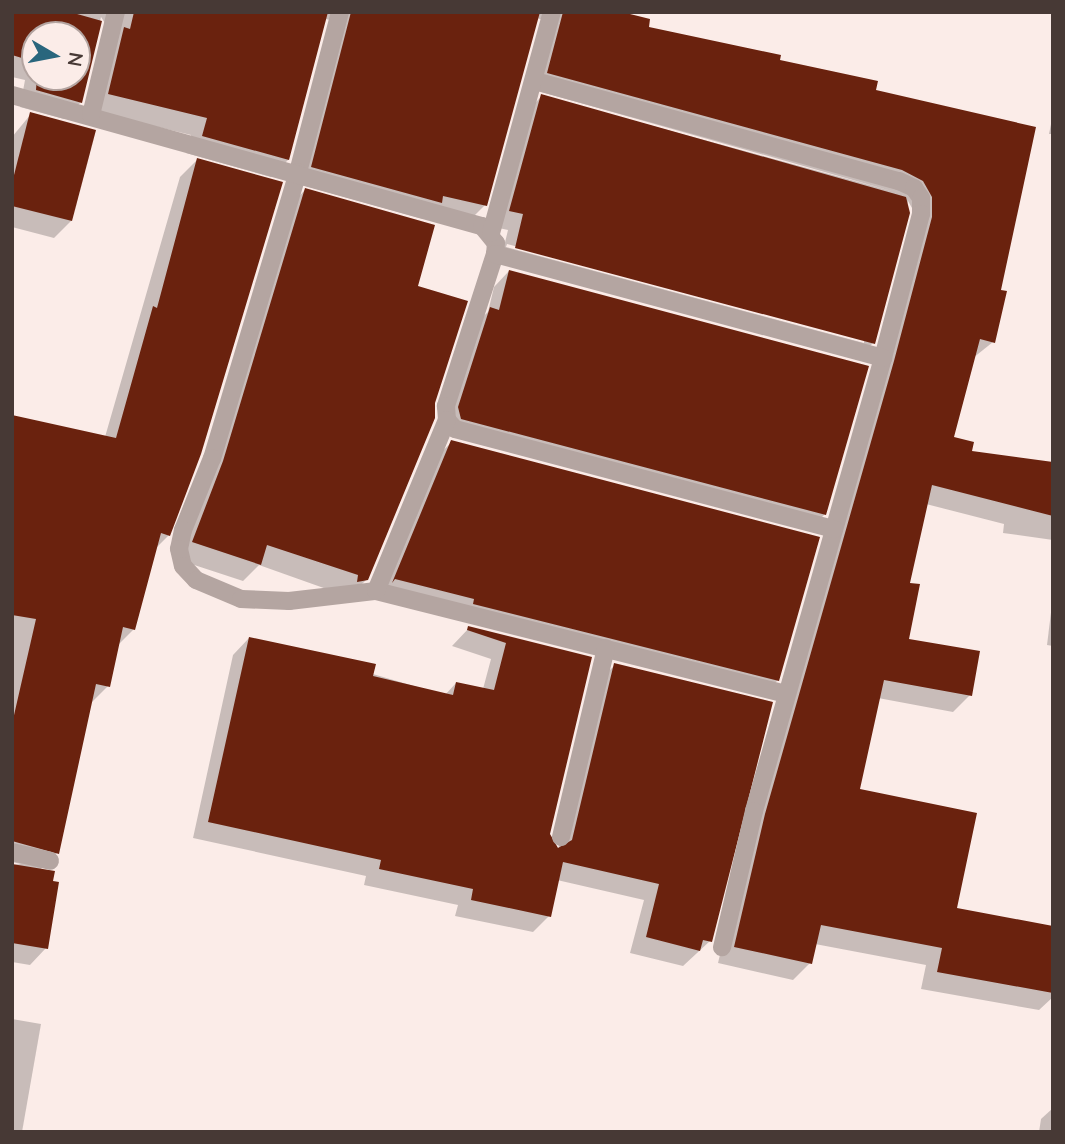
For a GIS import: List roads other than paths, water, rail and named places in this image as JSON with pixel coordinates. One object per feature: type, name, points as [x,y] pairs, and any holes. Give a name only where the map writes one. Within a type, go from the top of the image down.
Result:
[{"type":"street","points":[[91,115],[116,12]]},
{"type":"street","points":[[340,12],[298,172],[212,458],[179,549],[183,566],[197,580],[241,599],[289,601],[376,591],[786,694]]},
{"type":"street","points":[[376,591],[447,420],[446,407],[495,254],[491,233],[552,12]]},
{"type":"street","points":[[535,81],[914,188],[921,214],[883,358],[786,694],[722,947]]},
{"type":"street","points":[[12,96],[298,172],[482,226],[491,233]]},
{"type":"street","points":[[495,254],[883,358]]},
{"type":"street","points":[[447,420],[455,429],[554,457],[834,529]]},
{"type":"street","points":[[561,838],[607,648]]},
{"type":"street","points":[[12,852],[50,861]]}]
